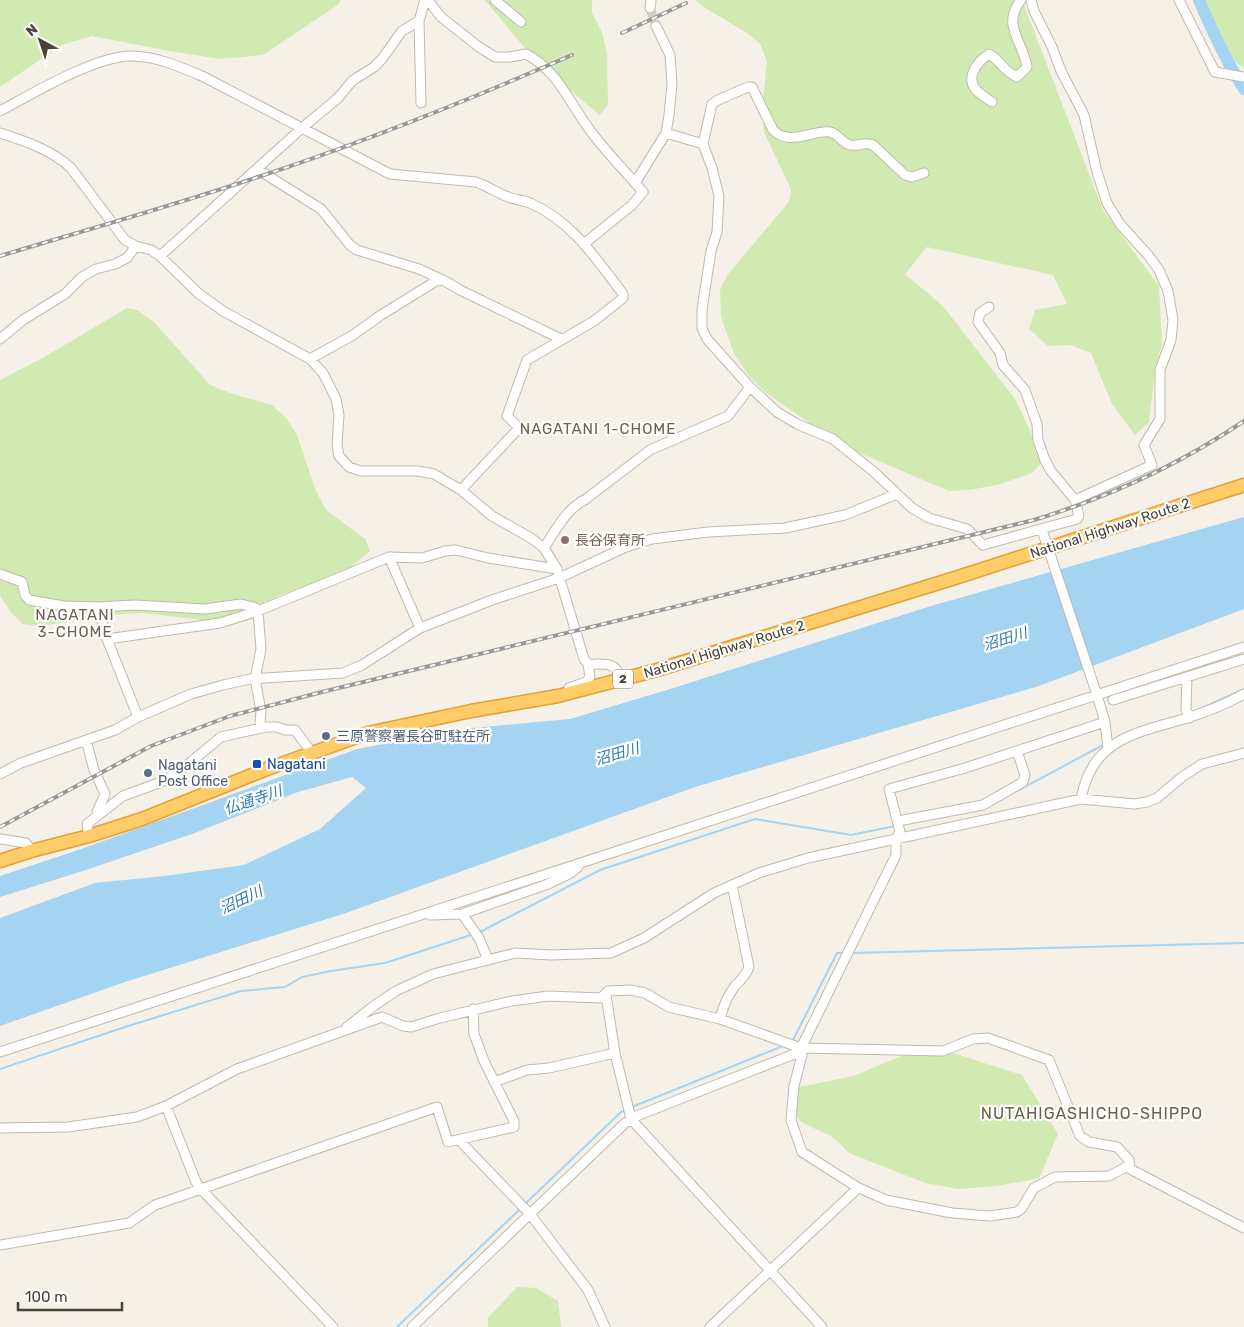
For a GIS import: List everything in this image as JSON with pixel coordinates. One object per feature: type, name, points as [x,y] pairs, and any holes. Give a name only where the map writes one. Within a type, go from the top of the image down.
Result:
[{"type":"highway","name":"National Highway Route 2","points":[[0,861],[142,819],[237,781],[368,733],[471,711],[558,696],[621,679],[779,633],[955,578],[1050,552],[1244,485]]},
{"type":"street","points":[[421,103],[419,21],[427,0],[441,16],[479,47],[495,57],[526,54],[537,59],[554,76],[593,134],[643,192],[632,205],[585,243]]},
{"type":"street","points":[[495,0],[521,22]]},
{"type":"street","points":[[992,102],[976,91],[972,84],[972,73],[981,59],[989,54],[996,58],[1008,73],[1018,77],[1027,67],[1025,55],[1015,34],[1012,18],[1015,8],[1021,0]]},
{"type":"street","points":[[1031,0],[1061,71],[1084,115],[1097,172],[1107,203],[1120,224],[1160,270],[1168,291],[1173,320],[1172,340],[1160,370],[1160,419],[1144,445],[1152,465],[1074,500]]},
{"type":"street","points":[[1179,0],[1215,72],[1244,77]]},
{"type":"street","points":[[160,256],[338,98],[352,81],[374,67],[402,31],[419,21]]},
{"type":"street","points":[[635,182],[666,133],[672,84],[670,55],[656,26]]},
{"type":"street","points":[[0,111],[36,91],[110,60],[129,56],[164,61],[204,77],[390,174],[476,182],[509,198],[528,202],[553,216],[585,243],[623,294],[623,298],[594,321],[527,360],[507,416],[519,428],[461,490]]},
{"type":"street","points":[[924,173],[906,176],[873,145],[869,143],[853,146],[847,144],[832,132],[792,137],[776,134],[772,130],[752,86],[712,104],[703,144],[712,168],[719,196],[719,216],[717,232],[711,251],[702,309],[702,328],[707,339],[750,387],[777,412],[797,424],[833,439],[874,472],[912,508],[928,518],[968,529],[982,545],[1077,520],[1079,516],[1074,500],[1051,471],[1045,460],[1038,440],[1037,424],[1025,390],[1003,365],[1000,353],[978,322],[980,313],[989,307]]},
{"type":"street","points":[[0,133],[62,159],[71,168],[125,240],[136,246],[151,250],[160,256],[209,302],[310,359],[323,373],[336,399],[339,415],[337,445],[339,456],[349,467],[362,472],[418,471],[434,474],[461,490],[492,516],[531,538],[544,548],[558,573],[584,659],[588,664],[590,676],[586,682],[560,691],[533,696],[534,701]]},
{"type":"street","points":[[666,133],[703,144]]},
{"type":"street","points":[[256,169],[321,209],[350,245],[357,250],[419,269],[561,339]]},
{"type":"street","points":[[0,338],[23,320],[65,294],[82,277],[96,269],[115,264],[127,258],[136,246]]},
{"type":"street","points":[[310,359],[353,335],[436,281],[443,280]]},
{"type":"street","points":[[544,548],[565,515],[578,503],[586,499],[650,450],[728,416],[750,387]]},
{"type":"street","points":[[0,774],[21,763],[115,730],[138,717],[191,694],[255,679],[343,673],[362,665],[420,628],[626,547],[652,539],[708,532],[786,528],[845,515],[897,494]]},
{"type":"street","points":[[1042,530],[1105,722],[1108,749]]},
{"type":"street","points":[[107,639],[220,623],[258,611],[389,557],[422,558],[456,550],[558,573]]},
{"type":"street","points":[[389,557],[420,628]]},
{"type":"street","points":[[0,574],[22,582],[25,595],[29,600],[64,606],[135,606],[204,609],[241,604],[256,608],[258,611],[261,649],[255,679],[261,711],[260,723]]},
{"type":"street","points":[[98,607],[107,639],[138,717]]},
{"type":"street","points":[[0,1052],[1096,693],[1244,647]]},
{"type":"street","points":[[1113,700],[1244,659]]},
{"type":"street","points":[[588,664],[611,665],[618,670],[621,679]]},
{"type":"street","points":[[1187,677],[1186,709],[1188,718]]},
{"type":"street","points":[[1081,798],[1083,786],[1093,763],[1108,749],[1126,737],[1144,729],[1188,718],[1230,702],[1244,694]]},
{"type":"street","points":[[412,1327],[630,1118],[797,1053],[896,855],[898,821],[889,789],[966,768],[1105,722]]},
{"type":"street","points":[[242,732],[247,726],[260,723],[270,724],[285,730],[295,730],[312,753]]},
{"type":"street","points":[[89,836],[87,824],[123,796],[164,781],[186,766],[221,737],[266,727],[276,727]]},
{"type":"street","points":[[86,740],[94,770],[105,794],[93,819]]},
{"type":"street","points":[[898,821],[983,805],[1023,782],[1025,775],[1017,751]]},
{"type":"street","points":[[346,1029],[375,1005],[396,992],[433,974],[515,953],[551,955],[611,953],[644,938],[714,893],[759,873],[808,858],[898,835],[1081,798],[1134,804],[1147,802],[1157,798],[1187,773],[1202,764],[1244,753]]},
{"type":"street","points":[[0,839],[26,843],[31,851]]},
{"type":"street","points":[[425,913],[428,915],[462,914],[548,884],[570,874],[578,867],[577,864]]},
{"type":"street","points":[[720,1019],[725,1001],[734,987],[747,974],[750,967],[732,885]]},
{"type":"street","points":[[462,914],[479,938],[488,960]]},
{"type":"street","points":[[0,1128],[68,1127],[137,1117],[166,1106],[237,1069],[382,1017],[403,1026],[411,1027],[473,1009],[512,1001],[548,996],[601,998],[608,991],[630,990],[645,993],[669,1007],[720,1019],[801,1048],[943,1051],[973,1039],[988,1038],[1049,1060],[1080,1136],[1089,1142],[1117,1147],[1129,1160],[1128,1166]]},
{"type":"street","points":[[606,995],[615,1053],[630,1118],[822,1327]]},
{"type":"street","points":[[0,1245],[129,1223],[155,1205],[437,1108],[448,1142],[514,1127],[514,1121],[484,1061],[474,1034],[473,1009]]},
{"type":"street","points":[[801,1048],[802,1054],[794,1086],[791,1120],[802,1152],[857,1187],[886,1200],[952,1213],[990,1216],[1017,1212],[1022,1208],[1034,1188],[1055,1177],[1109,1176],[1128,1166]]},
{"type":"street","points":[[494,1082],[527,1070],[549,1068],[615,1053]]},
{"type":"street","points":[[166,1106],[196,1182],[201,1190],[333,1327]]},
{"type":"street","points":[[459,1140],[530,1214],[588,1290],[605,1327]]},
{"type":"street","points":[[1128,1166],[1130,1169],[1244,1228]]},
{"type":"street","points":[[710,1327],[770,1272],[857,1187]]},
{"type":"green space","points":[[0,0],[341,0],[339,4],[263,55],[221,59],[92,36],[62,45],[0,87]]},
{"type":"green space","points":[[485,0],[592,0],[592,13],[602,32],[607,54],[608,104],[600,115],[538,64]]},
{"type":"green space","points":[[696,0],[1022,0],[1103,210],[1159,286],[1162,343],[1155,370],[1149,422],[1135,435],[1112,404],[1091,353],[1070,345],[1048,346],[1029,329],[1035,310],[1067,304],[1053,275],[927,247],[905,274],[943,306],[1015,399],[1044,460],[1032,473],[1001,484],[970,490],[949,491],[841,445],[766,393],[749,376],[734,354],[721,317],[720,290],[728,274],[789,202],[791,189],[764,132],[762,108],[767,61],[760,44],[747,33],[702,6]]},
{"type":"green space","points":[[1201,0],[1244,0],[1244,68],[1231,59]]},
{"type":"green space","points":[[127,308],[137,310],[155,323],[210,385],[272,405],[287,419],[297,435],[316,491],[326,510],[365,539],[370,551],[345,573],[280,595],[236,616],[212,621],[143,613],[122,614],[40,626],[23,624],[10,611],[0,596],[0,380],[46,356]]},
{"type":"green space","points":[[909,1053],[953,1053],[1022,1075],[1058,1134],[1039,1178],[997,1186],[959,1189],[925,1183],[849,1153],[834,1138],[801,1122],[789,1107],[790,1089],[853,1076]]},
{"type":"green space","points":[[517,1287],[536,1288],[558,1301],[561,1327],[488,1327],[488,1318]]},
{"type":"water","points":[[1244,517],[1244,609],[1039,686],[698,786],[346,913],[125,982],[0,1026],[0,918],[95,883],[244,865],[320,829],[366,788],[352,777],[298,792],[192,834],[0,897],[0,876],[84,848],[357,749],[473,728],[570,719],[931,606]]},
{"type":"waterway","points":[[1199,0],[1231,68],[1244,89]]},
{"type":"waterway","points":[[1198,710],[1244,689]]},
{"type":"waterway","points":[[1132,731],[1163,720]]},
{"type":"waterway","points":[[1017,791],[1105,744]]},
{"type":"waterway","points":[[478,933],[600,870],[755,819],[851,835],[895,826]]},
{"type":"waterway","points":[[0,1069],[241,991],[285,987],[302,977],[385,963],[474,934]]},
{"type":"waterway","points":[[852,953],[1244,943]]},
{"type":"waterway","points":[[792,1042],[837,953],[845,953]]},
{"type":"waterway","points":[[632,1107],[783,1046]]},
{"type":"waterway","points":[[525,1204],[621,1112],[626,1110]]},
{"type":"waterway","points":[[397,1327],[520,1209]]},
{"type":"tunnel","points":[[650,8],[656,26]]},
{"type":"railway","points":[[622,33],[686,3]]},
{"type":"railway","points":[[0,256],[194,198],[298,164],[416,120],[572,55]]},
{"type":"railway","points":[[0,827],[151,746],[230,716],[322,692],[1034,520],[1089,501],[1169,466],[1244,421]]},
{"type":"place","name":"長谷保育所","points":[[565,540]]},
{"type":"place","name":"三原警察署長谷町駐在所","points":[[326,736]]},
{"type":"place","name":"Nagatani","points":[[257,764]]},
{"type":"place","name":"Nagatani Post Office","points":[[148,773]]},
{"type":"district","name":"NAGATANI 1-CHOME","points":[[598,429]]},
{"type":"district","name":"NAGATANI 3-CHOME","points":[[75,624]]},
{"type":"district","name":"NUTAHIGASHICHO-SHIPPO","points":[[1092,1113]]},
{"type":"water label","name":"沼田川","points":[[1005,639]]},
{"type":"water label","name":"沼田川","points":[[617,754]]},
{"type":"water label","name":"仏通寺川","points":[[253,800]]},
{"type":"water label","name":"沼田川","points":[[241,900]]}]
